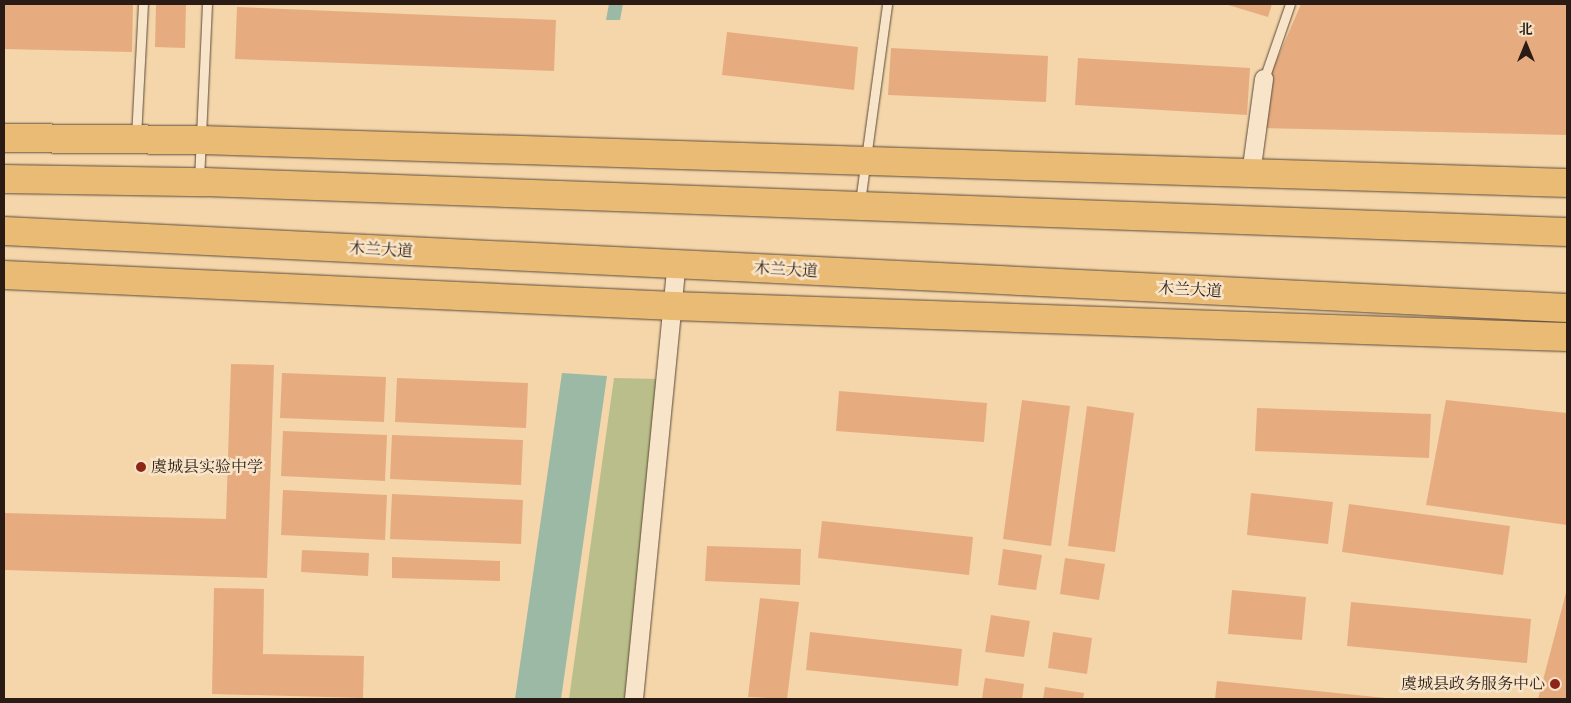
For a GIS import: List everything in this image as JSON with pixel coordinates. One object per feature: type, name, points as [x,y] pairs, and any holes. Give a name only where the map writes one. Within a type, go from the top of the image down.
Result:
[{"type":"main road","points":[[4,138],[201,140],[1567,183]]},
{"type":"main road","points":[[4,179],[199,182],[1567,232]]},
{"type":"main road","name":"木兰大道","points":[[4,231],[1567,308]]},
{"type":"main road","points":[[4,275],[673,306],[1567,337]]},
{"type":"street","points":[[1250,174],[1264,79]]},
{"type":"street","points":[[634,699],[677,264]]},
{"type":"lane","points":[[136,140],[142,4]]},
{"type":"lane","points":[[199,182],[208,4]]},
{"type":"lane","points":[[860,207],[887,4]]},
{"type":"lane","points":[[1264,79],[1290,4]]},
{"type":"green space","points":[[614,378],[660,379],[627,699],[569,699]]},
{"type":"shaded area","points":[[609,4],[623,4],[620,20],[606,20]]},
{"type":"shaded area","points":[[562,373],[607,376],[561,699],[515,699]]},
{"type":"building","points":[[4,4],[133,4],[132,52],[4,49]]},
{"type":"building","points":[[156,4],[186,4],[185,48],[155,47]]},
{"type":"building","points":[[1225,4],[1272,4],[1268,17]]},
{"type":"building","points":[[1301,4],[1567,4],[1567,135],[1262,128],[1268,80]]},
{"type":"building","points":[[237,7],[556,20],[554,71],[235,59]]},
{"type":"building","points":[[727,32],[858,47],[854,90],[722,75]]},
{"type":"building","points":[[891,48],[1048,56],[1046,102],[888,95]]},
{"type":"building","points":[[1078,58],[1250,68],[1247,115],[1075,105]]},
{"type":"building","points":[[231,364],[274,365],[267,578],[4,570],[4,513],[226,519]]},
{"type":"building","points":[[282,373],[386,377],[384,422],[280,418]]},
{"type":"building","points":[[397,378],[528,383],[526,428],[395,422]]},
{"type":"building","points":[[839,391],[987,403],[984,442],[836,431]]},
{"type":"building","points":[[1022,400],[1070,406],[1051,546],[1003,539]]},
{"type":"building","points":[[1446,400],[1567,413],[1567,525],[1426,505]]},
{"type":"building","points":[[1087,406],[1134,413],[1115,552],[1068,546]]},
{"type":"building","points":[[1257,408],[1431,414],[1429,458],[1255,451]]},
{"type":"building","points":[[283,431],[387,435],[385,481],[281,476]]},
{"type":"building","points":[[392,435],[523,440],[521,485],[390,479]]},
{"type":"building","points":[[283,490],[387,495],[385,540],[281,535]]},
{"type":"building","points":[[1251,493],[1333,502],[1328,544],[1247,535]]},
{"type":"building","points":[[392,494],[523,500],[521,544],[390,539]]},
{"type":"building","points":[[1349,504],[1510,526],[1503,575],[1342,552]]},
{"type":"building","points":[[822,521],[973,537],[969,575],[818,558]]},
{"type":"building","points":[[707,546],[801,549],[800,585],[705,581]]},
{"type":"building","points":[[1003,549],[1042,555],[1036,590],[998,585]]},
{"type":"building","points":[[302,550],[369,553],[368,576],[301,572]]},
{"type":"building","points":[[392,557],[500,561],[500,581],[392,578]]},
{"type":"building","points":[[1065,558],[1105,564],[1099,600],[1060,594]]},
{"type":"building","points":[[214,588],[264,589],[263,654],[364,656],[363,698],[212,694]]},
{"type":"building","points":[[1567,589],[1567,699],[1538,699]]},
{"type":"building","points":[[1232,590],[1306,597],[1302,640],[1228,634]]},
{"type":"building","points":[[760,598],[799,602],[787,699],[748,697]]},
{"type":"building","points":[[1351,602],[1531,619],[1527,663],[1347,646]]},
{"type":"building","points":[[991,615],[1030,621],[1024,657],[985,652]]},
{"type":"building","points":[[810,632],[962,649],[958,686],[806,670]]},
{"type":"building","points":[[1053,632],[1092,638],[1087,674],[1048,668]]},
{"type":"building","points":[[985,678],[1024,684],[1022,699],[982,699]]},
{"type":"building","points":[[1217,681],[1386,698],[1386,699],[1215,699]]},
{"type":"building","points":[[1045,687],[1084,693],[1083,699],[1043,699]]},
{"type":"place","name":"虞城县实验中学","points":[[141,467]]},
{"type":"place","name":"虞城县政务服务中心","points":[[1555,684]]}]
